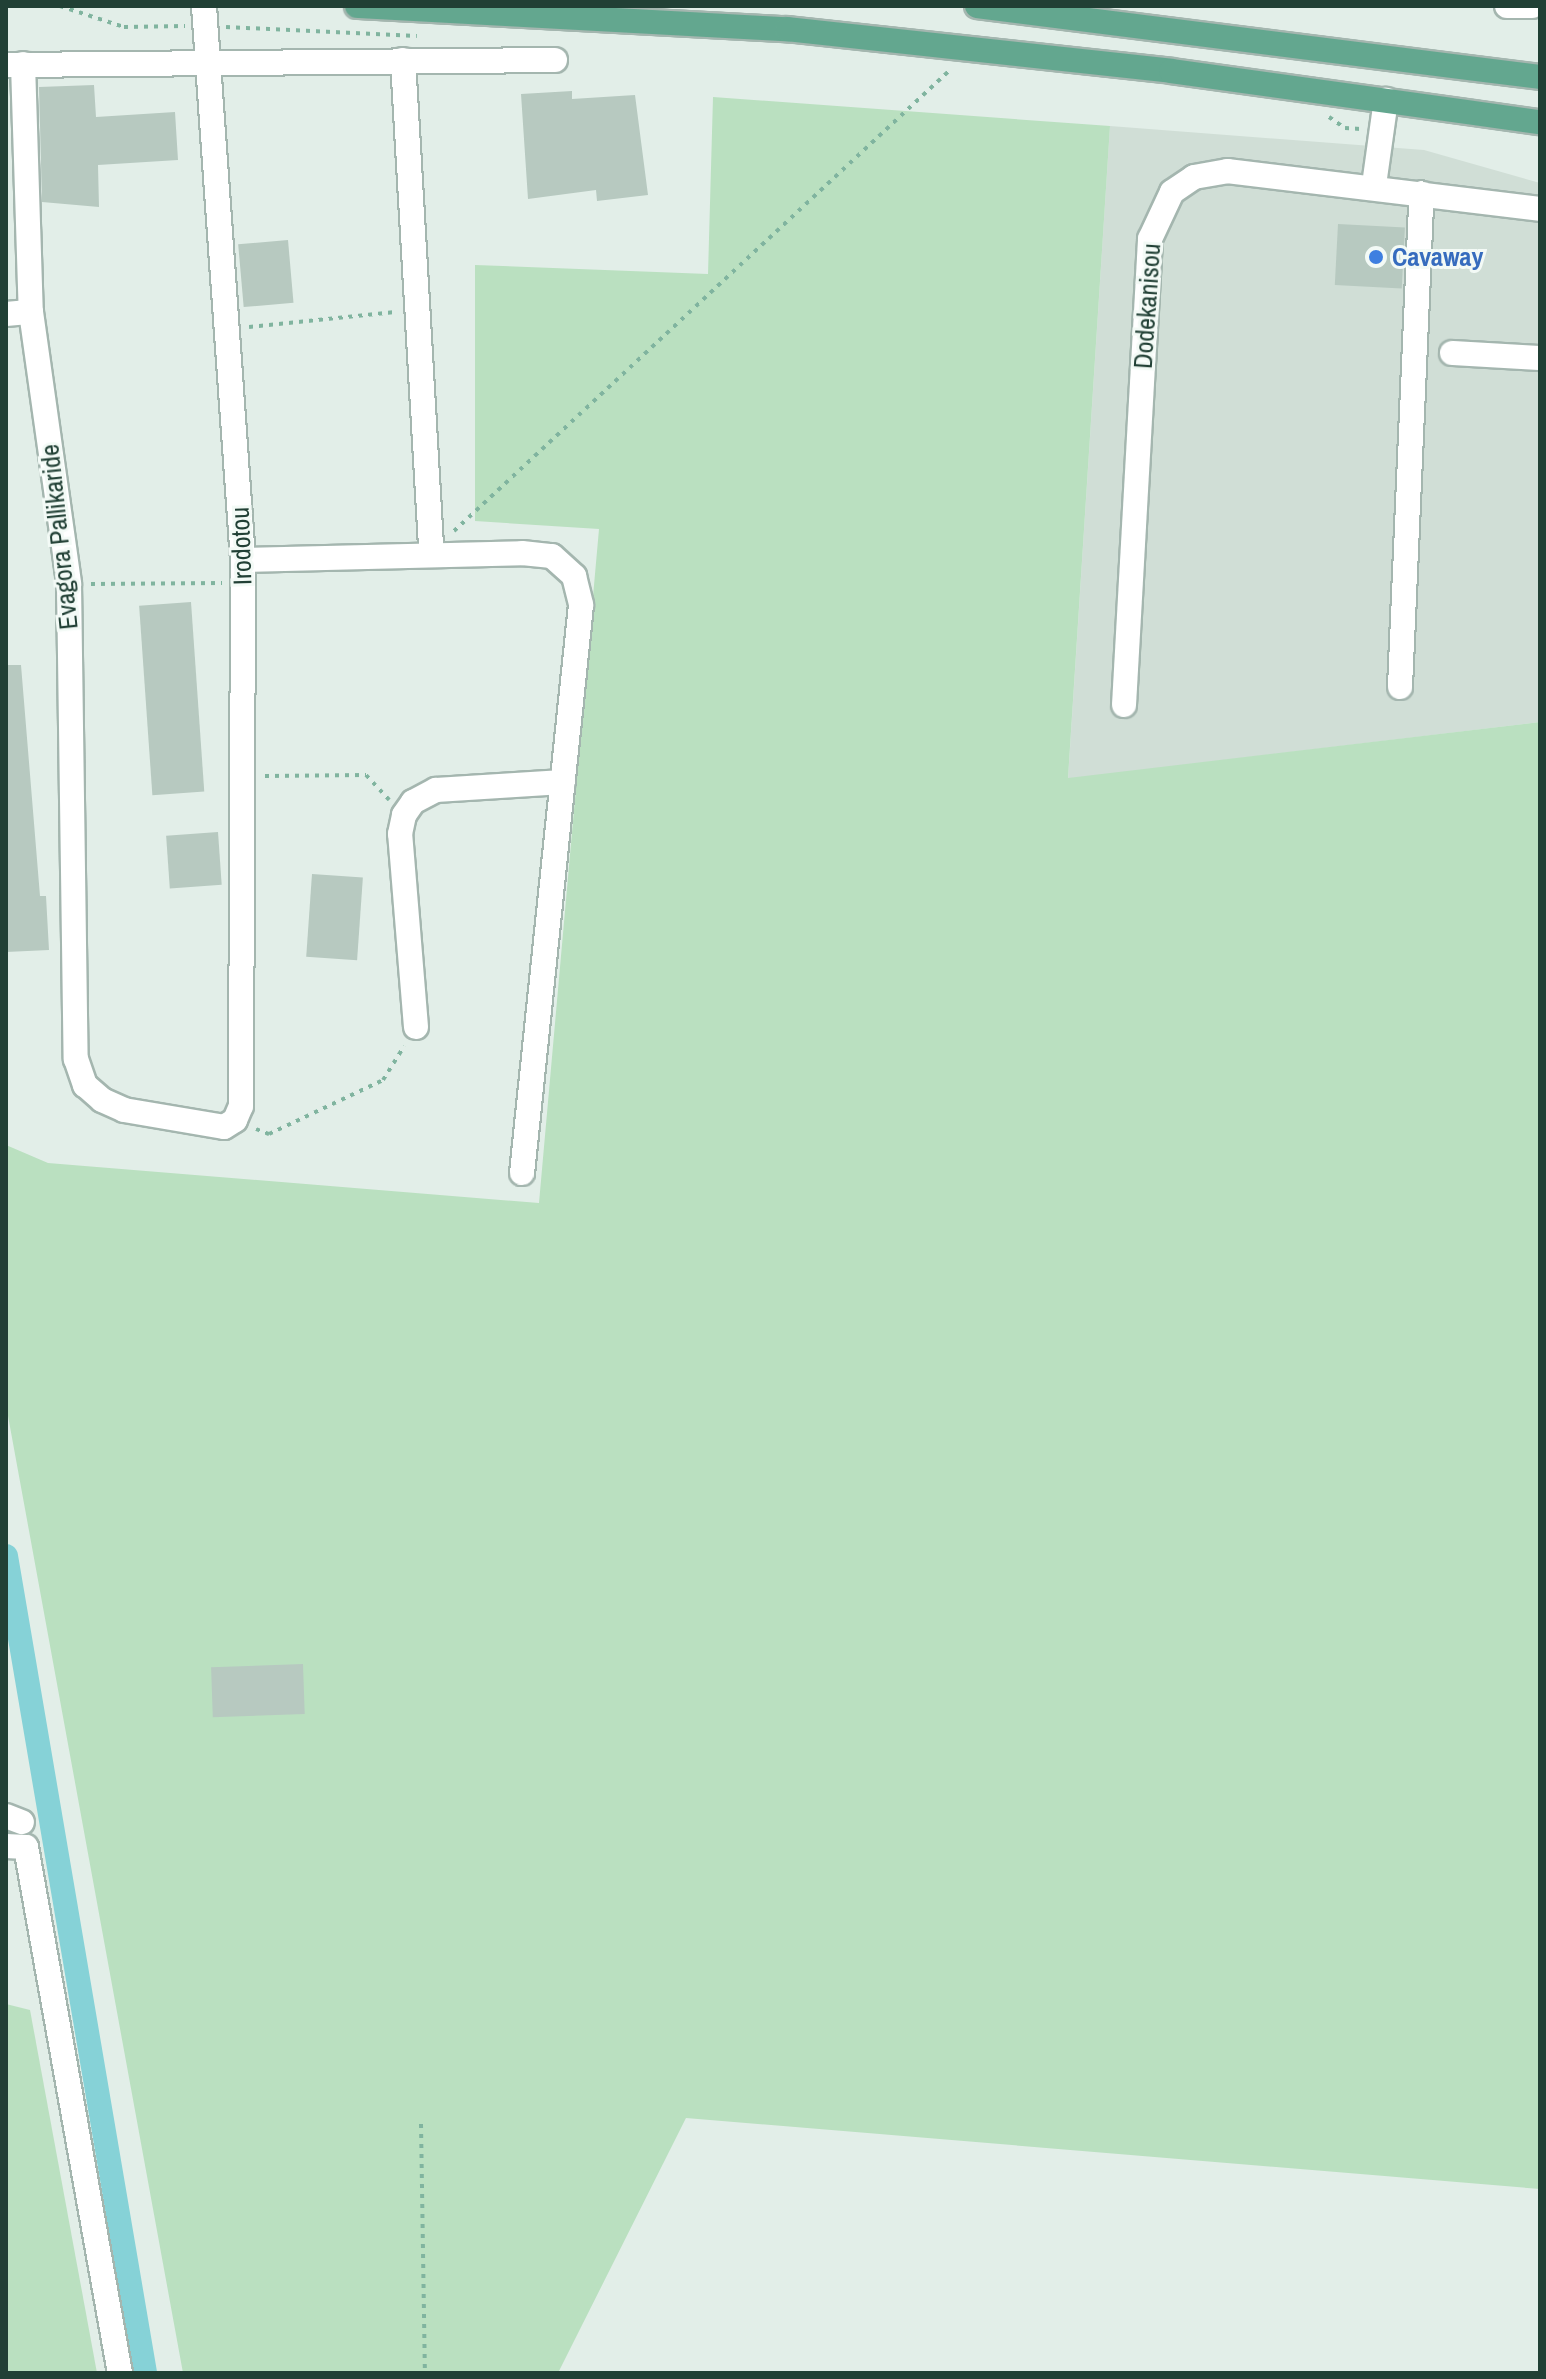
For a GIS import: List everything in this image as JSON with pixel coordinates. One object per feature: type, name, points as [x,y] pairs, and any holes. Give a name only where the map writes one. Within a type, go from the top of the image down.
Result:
[{"type":"main road","points":[[357,6],[695,21],[964,62],[1386,100],[1540,122]]},
{"type":"main road","points":[[977,6],[1540,77]]},
{"type":"street","points":[[1507,6],[1532,6]]},
{"type":"street","name":"Irodotou","points":[[205,16],[243,572],[241,1087],[235,1120]]},
{"type":"street","points":[[14,64],[209,60],[555,60]]},
{"type":"street","points":[[403,60],[431,552]]},
{"type":"street","name":"Evagora Pallikaride","points":[[14,64],[31,312],[69,584],[76,1059],[85,1085],[124,1110],[207,1128],[235,1120]]},
{"type":"street","points":[[1374,185],[1386,100]]},
{"type":"street","name":"Dodekanisou","points":[[1124,705],[1150,239],[1158,214],[1182,184],[1209,172],[1374,185],[1540,209]]},
{"type":"street","points":[[1400,687],[1422,193]]},
{"type":"street","points":[[6,314],[31,312]]},
{"type":"street","points":[[1452,353],[1540,358]]},
{"type":"street","points":[[243,572],[431,552],[552,556],[574,576],[581,605],[522,1173]]},
{"type":"street","points":[[416,1027],[400,834],[404,815],[413,802],[436,790],[563,782]]},
{"type":"street","points":[[16,1847],[120,2373]]},
{"type":"path","points":[[60,6],[124,27],[205,16],[431,36]]},
{"type":"path","points":[[431,552],[947,72],[964,62]]},
{"type":"path","points":[[932,70],[947,72],[964,62]]},
{"type":"path","points":[[1313,113],[1345,128],[1382,131]]},
{"type":"path","points":[[227,330],[418,309]]},
{"type":"path","points":[[69,584],[243,572]]},
{"type":"path","points":[[242,776],[366,775],[404,815]]},
{"type":"path","points":[[235,1120],[269,1134],[383,1080],[416,1027]]},
{"type":"path","points":[[421,2124],[425,2373]]},
{"type":"shaded area","points":[[1110,126],[1424,150],[1540,183],[1540,722],[1068,779]]},
{"type":"green space","points":[[713,97],[1110,126],[1068,778],[1540,722],[1540,2189],[686,2118],[558,2373],[183,2373],[6,1405],[6,1145],[48,1163],[539,1203],[599,529],[475,521],[475,265],[708,274]]},
{"type":"green space","points":[[6,2004],[30,2010],[97,2373],[6,2373]]},
{"type":"building","points":[[94,85],[96,117],[175,112],[178,160],[98,165],[99,207],[42,202],[39,87]]},
{"type":"building","points":[[572,91],[572,99],[635,95],[648,195],[597,201],[596,190],[528,199],[521,94]]},
{"type":"building","name":"Cavaway","points":[[1338,224],[1405,228],[1402,288],[1335,285]]},
{"type":"building","points":[[288,240],[293,303],[244,307],[238,244]]},
{"type":"building","points":[[191,602],[204,792],[152,795],[139,606]]},
{"type":"building","points":[[6,665],[21,665],[40,896],[46,896],[49,950],[6,952]]},
{"type":"building","points":[[218,832],[222,885],[170,888],[166,836]]},
{"type":"building","points":[[312,874],[363,878],[357,960],[306,957]]},
{"type":"building","points":[[303,1664],[305,1714],[213,1717],[211,1667]]},
{"type":"waterway","points":[[6,1556],[145,2373]]},
{"type":"place","name":"Cavaway","points":[[1376,257]]}]
